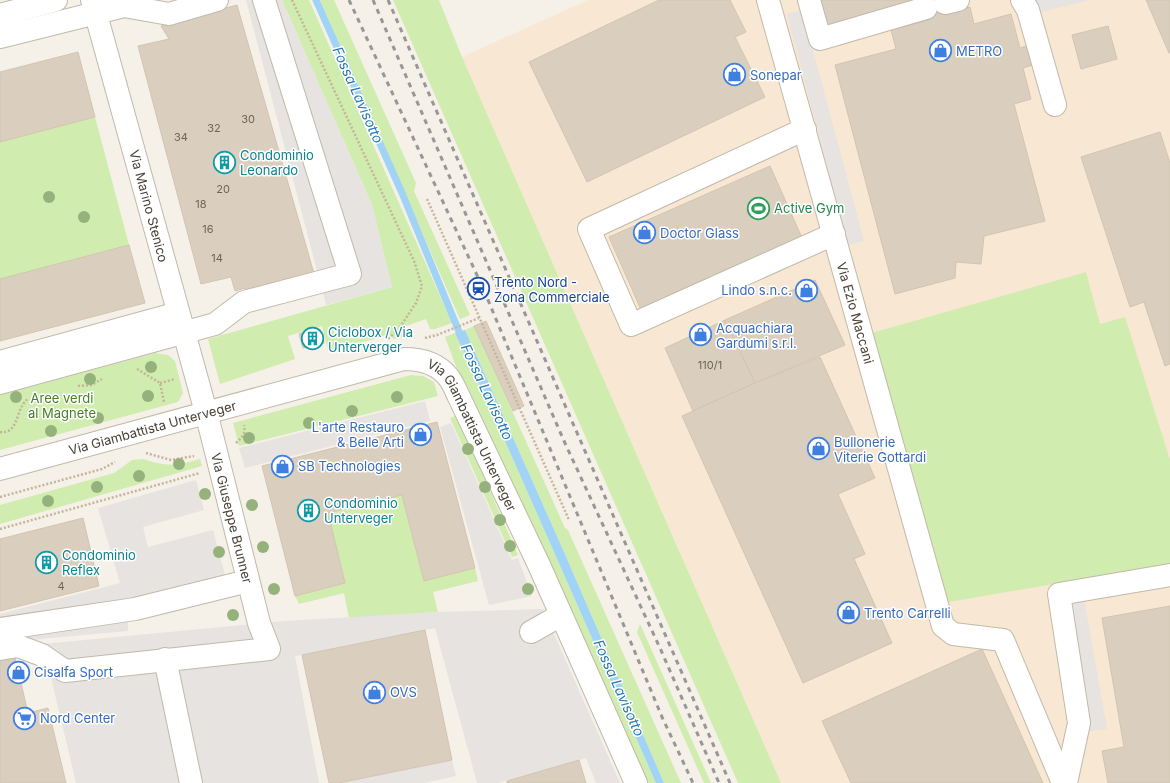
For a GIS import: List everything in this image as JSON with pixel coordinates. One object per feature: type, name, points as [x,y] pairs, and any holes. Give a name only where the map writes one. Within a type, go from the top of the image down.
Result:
[{"type":"street","points":[[0,15],[56,0]]},
{"type":"street","points":[[0,37],[124,6],[169,14],[217,0]]},
{"type":"street","points":[[0,362],[181,323],[215,324],[244,302],[350,274],[264,0]]},
{"type":"street","name":"Via Ezio Maccani","points":[[768,0],[943,626],[953,634],[1003,640],[1064,783]]},
{"type":"street","points":[[809,0],[820,39],[943,4]]},
{"type":"street","points":[[1022,0],[1028,10],[1055,105]]},
{"type":"street","points":[[0,53],[96,13]]},
{"type":"street","name":"Via Marino Stenico","points":[[96,13],[206,412]]},
{"type":"street","points":[[805,129],[589,229],[631,325],[834,234]]},
{"type":"street","points":[[0,382],[181,323]]},
{"type":"street","name":"Via Giambattista Unterveger","points":[[0,469],[404,359],[424,360],[449,377],[539,565],[636,783]]},
{"type":"street","name":"Via Giuseppe Brunner","points":[[165,659],[269,649],[259,623],[206,412]]},
{"type":"street","points":[[1064,783],[1079,724],[1058,594],[1170,575]]},
{"type":"street","points":[[0,629],[135,609],[248,581]]},
{"type":"street","points":[[531,632],[561,615]]},
{"type":"street","points":[[0,649],[18,646],[42,655],[65,671],[165,659],[191,783]]},
{"type":"path","points":[[292,0],[410,254],[422,286],[416,303],[408,316],[398,330],[387,340]]},
{"type":"path","points":[[427,199],[569,520]]},
{"type":"path","points":[[437,335],[479,318]]},
{"type":"path","points":[[135,367],[160,383],[166,408]]},
{"type":"path","points":[[73,386],[92,386],[107,376]]},
{"type":"path","points":[[160,383],[177,379]]},
{"type":"path","points":[[0,432],[10,430],[15,424],[21,407],[30,397]]},
{"type":"path","points":[[236,444],[243,437],[245,431],[244,424]]},
{"type":"path","points":[[144,453],[171,460],[195,455]]},
{"type":"path","points":[[0,497],[102,469],[117,461]]},
{"type":"path","points":[[0,529],[207,471]]},
{"type":"shaded area","points":[[246,0],[282,0],[372,205],[392,287],[326,305]]},
{"type":"shaded area","points":[[588,0],[1170,0],[1170,783],[781,783],[462,57]]},
{"type":"shaded area","points":[[1033,0],[1090,0],[1037,13]]},
{"type":"shaded area","points":[[802,10],[864,241],[848,245],[787,14]]},
{"type":"shaded area","points":[[425,401],[430,421],[245,468],[239,448]]},
{"type":"shaded area","points":[[451,423],[512,560],[518,558],[532,596],[489,605],[440,427]]},
{"type":"shaded area","points":[[196,480],[204,510],[143,527],[148,547],[213,530],[226,579],[128,605],[128,631],[17,641],[0,644],[0,614],[120,583],[98,508]]},
{"type":"shaded area","points":[[1084,599],[1107,729],[1088,732],[1066,602]]},
{"type":"shaded area","points":[[543,609],[620,783],[596,783],[586,758],[498,783],[477,783],[435,628],[295,656],[319,783],[76,783],[43,644],[285,621],[438,612]]},
{"type":"shaded area","points":[[452,760],[456,776],[424,783],[339,783]]},
{"type":"green space","points":[[282,0],[309,0],[452,323],[435,329],[430,329],[426,319],[403,327],[405,336],[394,339],[388,333],[382,337],[328,351],[322,326],[288,336],[295,359],[220,384],[208,339],[392,287],[372,205]]},
{"type":"green space","points":[[320,0],[334,0],[416,183],[414,191],[470,315],[460,319]]},
{"type":"green space","points":[[393,0],[439,0],[462,57],[781,783],[738,783]]},
{"type":"green space","points":[[95,117],[129,245],[0,279],[0,142]]},
{"type":"green space","points":[[1086,272],[1100,324],[1125,317],[1170,460],[1170,564],[943,603],[872,333]]},
{"type":"green space","points":[[474,326],[565,528],[568,530],[681,783],[664,783],[564,552],[465,330]]},
{"type":"green space","points":[[455,333],[486,398],[656,783],[644,783],[457,369],[445,337]]},
{"type":"green space","name":"Aree verdi al Magnete","points":[[155,353],[168,355],[175,361],[183,393],[178,402],[0,450],[0,395]]},
{"type":"green space","points":[[411,375],[423,376],[434,382],[438,396],[239,446],[233,423]]},
{"type":"green space","points":[[457,415],[518,555],[512,557],[450,418]]},
{"type":"green space","points":[[143,459],[172,465],[200,459],[202,466],[0,524],[0,505],[114,473],[132,460]]},
{"type":"green space","points":[[402,495],[424,581],[475,568],[478,581],[433,592],[438,612],[349,618],[344,593],[299,604],[295,596],[345,583],[328,513]]},
{"type":"green space","points":[[640,624],[711,783],[704,783],[637,632]]},
{"type":"water","points":[[465,330],[564,552],[664,783],[656,783],[486,398],[455,333]]},
{"type":"building","points":[[659,0],[730,0],[746,32],[735,37],[765,97],[587,182],[529,62]]},
{"type":"building","points":[[817,0],[944,0],[947,13],[970,7],[974,24],[1011,14],[1020,48],[1030,45],[1036,64],[1023,68],[1031,99],[1014,104],[1045,221],[984,236],[981,264],[956,262],[955,278],[895,294],[835,65],[896,49],[891,30],[929,20],[924,1],[824,27]]},
{"type":"building","points":[[1146,0],[1170,0],[1170,53],[1169,53]]},
{"type":"building","name":"Condominio Leonardo","points":[[237,5],[315,277],[247,295],[245,288],[235,291],[231,277],[201,284],[138,46],[169,39],[161,26]]},
{"type":"building","points":[[1108,26],[1117,59],[1081,69],[1072,35]]},
{"type":"building","points":[[78,52],[95,117],[0,142],[0,72]]},
{"type":"building","points":[[1160,132],[1170,163],[1170,364],[1165,366],[1144,302],[1130,307],[1081,157]]},
{"type":"building","points":[[770,166],[803,240],[642,312],[609,237]]},
{"type":"building","points":[[129,245],[145,303],[0,341],[0,279]]},
{"type":"building","points":[[815,280],[845,345],[755,383],[725,320]]},
{"type":"building","points":[[725,320],[755,383],[693,411],[665,348]]},
{"type":"building","points":[[486,321],[524,406],[513,411],[474,326]]},
{"type":"building","name":"Ciclobox / Via Unterverger","points":[[320,329],[324,343],[303,348],[299,334]]},
{"type":"building","points":[[820,357],[875,478],[838,494],[865,554],[854,559],[892,643],[803,683],[682,416],[755,383]]},
{"type":"building","name":"Condominio Unterveger","points":[[437,422],[475,568],[424,581],[402,495],[328,513],[345,583],[295,596],[262,466]]},
{"type":"building","name":"Condominio Reflex","points":[[83,518],[99,586],[0,611],[0,539]]},
{"type":"building","points":[[1170,606],[1170,783],[1108,783],[1102,751],[1124,747],[1102,618]]},
{"type":"building","name":"OVS","points":[[425,630],[452,760],[339,783],[329,783],[302,655]]},
{"type":"building","points":[[982,649],[1043,783],[851,783],[822,721]]},
{"type":"building","name":"Nord Center","points":[[14,653],[28,713],[48,708],[66,783],[0,783],[0,656]]},
{"type":"building","points":[[579,760],[586,783],[507,783],[507,781]]},
{"type":"waterway","name":"Fossa Lavisotto","points":[[316,0],[402,193],[462,339]]},
{"type":"railway","points":[[349,0],[483,288],[662,717],[693,783]]},
{"type":"railway","points":[[373,0],[564,441],[660,648],[719,783]]},
{"type":"railway","points":[[388,0],[730,783]]},
{"type":"place","name":"METRO","points":[[940,51]]},
{"type":"place","name":"Sonepar","points":[[734,75]]},
{"type":"place","name":"Condominio Leonardo","points":[[225,162]]},
{"type":"place","name":"Active Gym","points":[[758,208]]},
{"type":"place","name":"Doctor Glass","points":[[645,233]]},
{"type":"place","name":"Trento Nord - Zona Commerciale","points":[[478,289]]},
{"type":"place","name":"Lindo s.n.c.","points":[[807,290]]},
{"type":"place","name":"Acquachiara Gardumi s.r.l.","points":[[701,335]]},
{"type":"place","name":"Ciclobox / Via Unterverger","points":[[312,339]]},
{"type":"place","name":"L'arte Restauro & Belle Arti","points":[[420,434]]},
{"type":"place","name":"Bullonerie Viterie Gottardi","points":[[819,449]]},
{"type":"place","name":"SB Technologies","points":[[283,466]]},
{"type":"place","name":"Condominio Unterveger","points":[[308,510]]},
{"type":"place","name":"Condominio Reflex","points":[[47,562]]},
{"type":"place","name":"Trento Carrelli","points":[[848,613]]},
{"type":"place","name":"Cisalfa Sport","points":[[19,672]]},
{"type":"place","name":"OVS","points":[[374,692]]},
{"type":"place","name":"Nord Center","points":[[25,718]]}]
